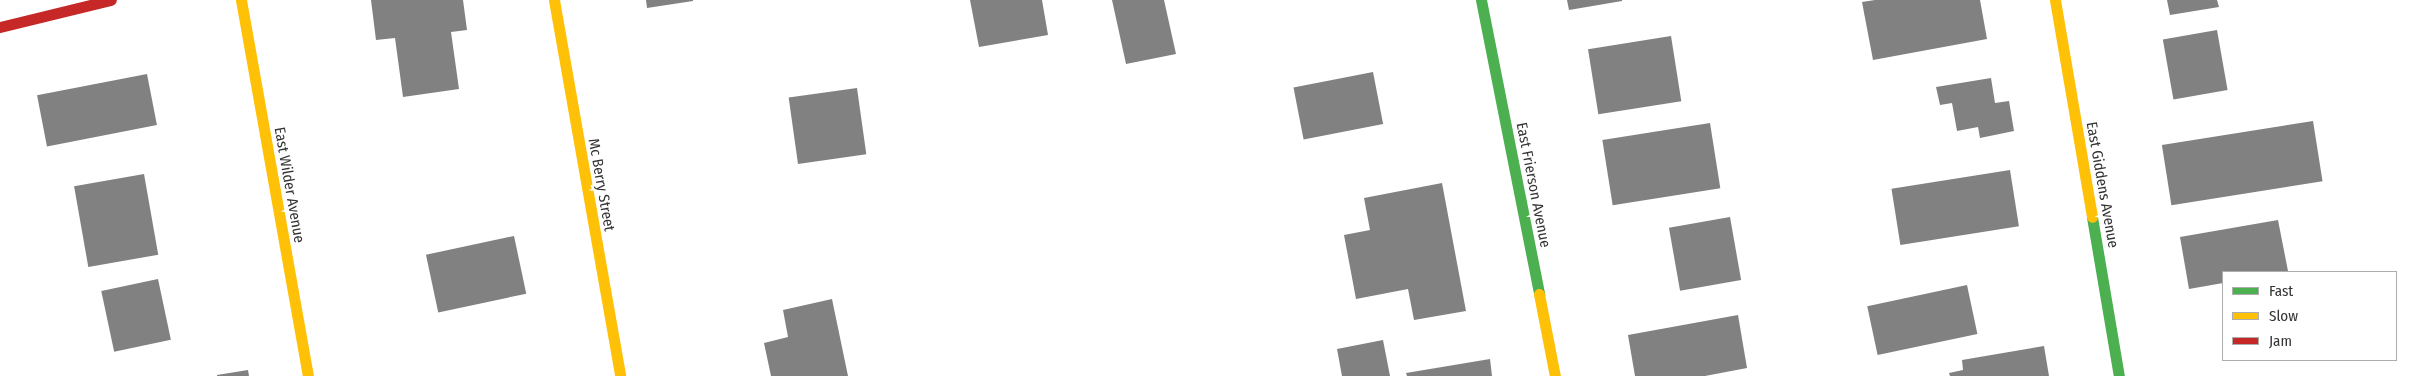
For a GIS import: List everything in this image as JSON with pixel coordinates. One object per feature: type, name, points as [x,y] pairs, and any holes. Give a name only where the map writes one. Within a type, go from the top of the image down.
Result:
[{"type":"street","points":[[0,27],[111,0]]},
{"type":"street","name":"East Wilder Avenue","points":[[241,0],[308,376]]},
{"type":"street","name":"Mc Berry Street","points":[[554,0],[620,376]]},
{"type":"street","name":"East Frierson Avenue","points":[[1480,0],[1555,376]]},
{"type":"street","name":"East Giddens Avenue","points":[[2054,0],[2119,376]]},
{"type":"building","points":[[371,0],[463,0],[467,30],[451,32],[459,89],[403,97],[395,38],[376,40]]},
{"type":"building","points":[[646,0],[693,0],[693,1],[647,8]]},
{"type":"building","points":[[970,0],[1042,0],[1048,35],[979,47]]},
{"type":"building","points":[[1112,0],[1164,0],[1176,54],[1126,64]]},
{"type":"building","points":[[1567,0],[1622,0],[1622,1],[1569,10]]},
{"type":"building","points":[[1875,0],[1980,0],[1987,39],[1873,60],[1862,2]]},
{"type":"building","points":[[2167,0],[2217,0],[2219,7],[2170,15]]},
{"type":"building","points":[[2217,30],[2228,90],[2173,100],[2163,40]]},
{"type":"building","points":[[1671,36],[1681,101],[1598,114],[1588,49]]},
{"type":"building","points":[[1373,72],[1383,124],[1304,139],[1293,87]]},
{"type":"building","points":[[147,74],[157,125],[47,146],[37,95]]},
{"type":"building","points":[[1991,78],[1995,103],[2009,101],[2014,131],[1980,138],[1978,127],[1957,131],[1952,103],[1940,105],[1936,87]]},
{"type":"building","points":[[857,88],[866,154],[798,164],[789,98]]},
{"type":"building","points":[[2313,121],[2323,181],[2171,205],[2162,145]]},
{"type":"building","points":[[1710,123],[1720,188],[1613,205],[1602,140]]},
{"type":"building","points":[[2010,170],[2019,226],[1900,245],[1891,189]]},
{"type":"building","points":[[144,174],[158,255],[88,267],[74,186]]},
{"type":"building","points":[[1442,183],[1466,311],[1414,320],[1408,289],[1356,299],[1344,235],[1370,230],[1364,198]]},
{"type":"building","points":[[1730,217],[1741,280],[1680,291],[1669,228]]},
{"type":"building","points":[[2278,220],[2288,271],[2222,271],[2222,283],[2189,289],[2180,237]]},
{"type":"building","points":[[514,236],[526,294],[438,312],[426,255]]},
{"type":"building","points":[[158,279],[171,340],[114,352],[101,291]]},
{"type":"building","points":[[1967,285],[1977,334],[1878,355],[1867,306]]},
{"type":"building","points":[[832,299],[848,376],[771,376],[764,343],[788,337],[783,310]]},
{"type":"building","points":[[1738,315],[1747,368],[1705,376],[1635,376],[1628,335]]},
{"type":"building","points":[[1383,340],[1390,376],[1342,376],[1337,349]]},
{"type":"building","points":[[2044,346],[2049,376],[1950,376],[1949,373],[1963,370],[1962,360]]},
{"type":"building","points":[[1490,359],[1492,376],[1407,376],[1406,373]]},
{"type":"building","points":[[248,370],[249,376],[217,376],[217,375]]},
{"type":"traffic: fast","points":[[1481,0],[1539,294]]},
{"type":"traffic: fast","points":[[2092,217],[2119,376]]},
{"type":"traffic: slow","points":[[241,0],[308,376]]},
{"type":"traffic: slow","points":[[554,0],[620,376]]},
{"type":"traffic: slow","points":[[2055,0],[2092,217]]},
{"type":"traffic: slow","points":[[1539,294],[1555,376]]},
{"type":"traffic: jam","points":[[0,27],[111,0]]}]
